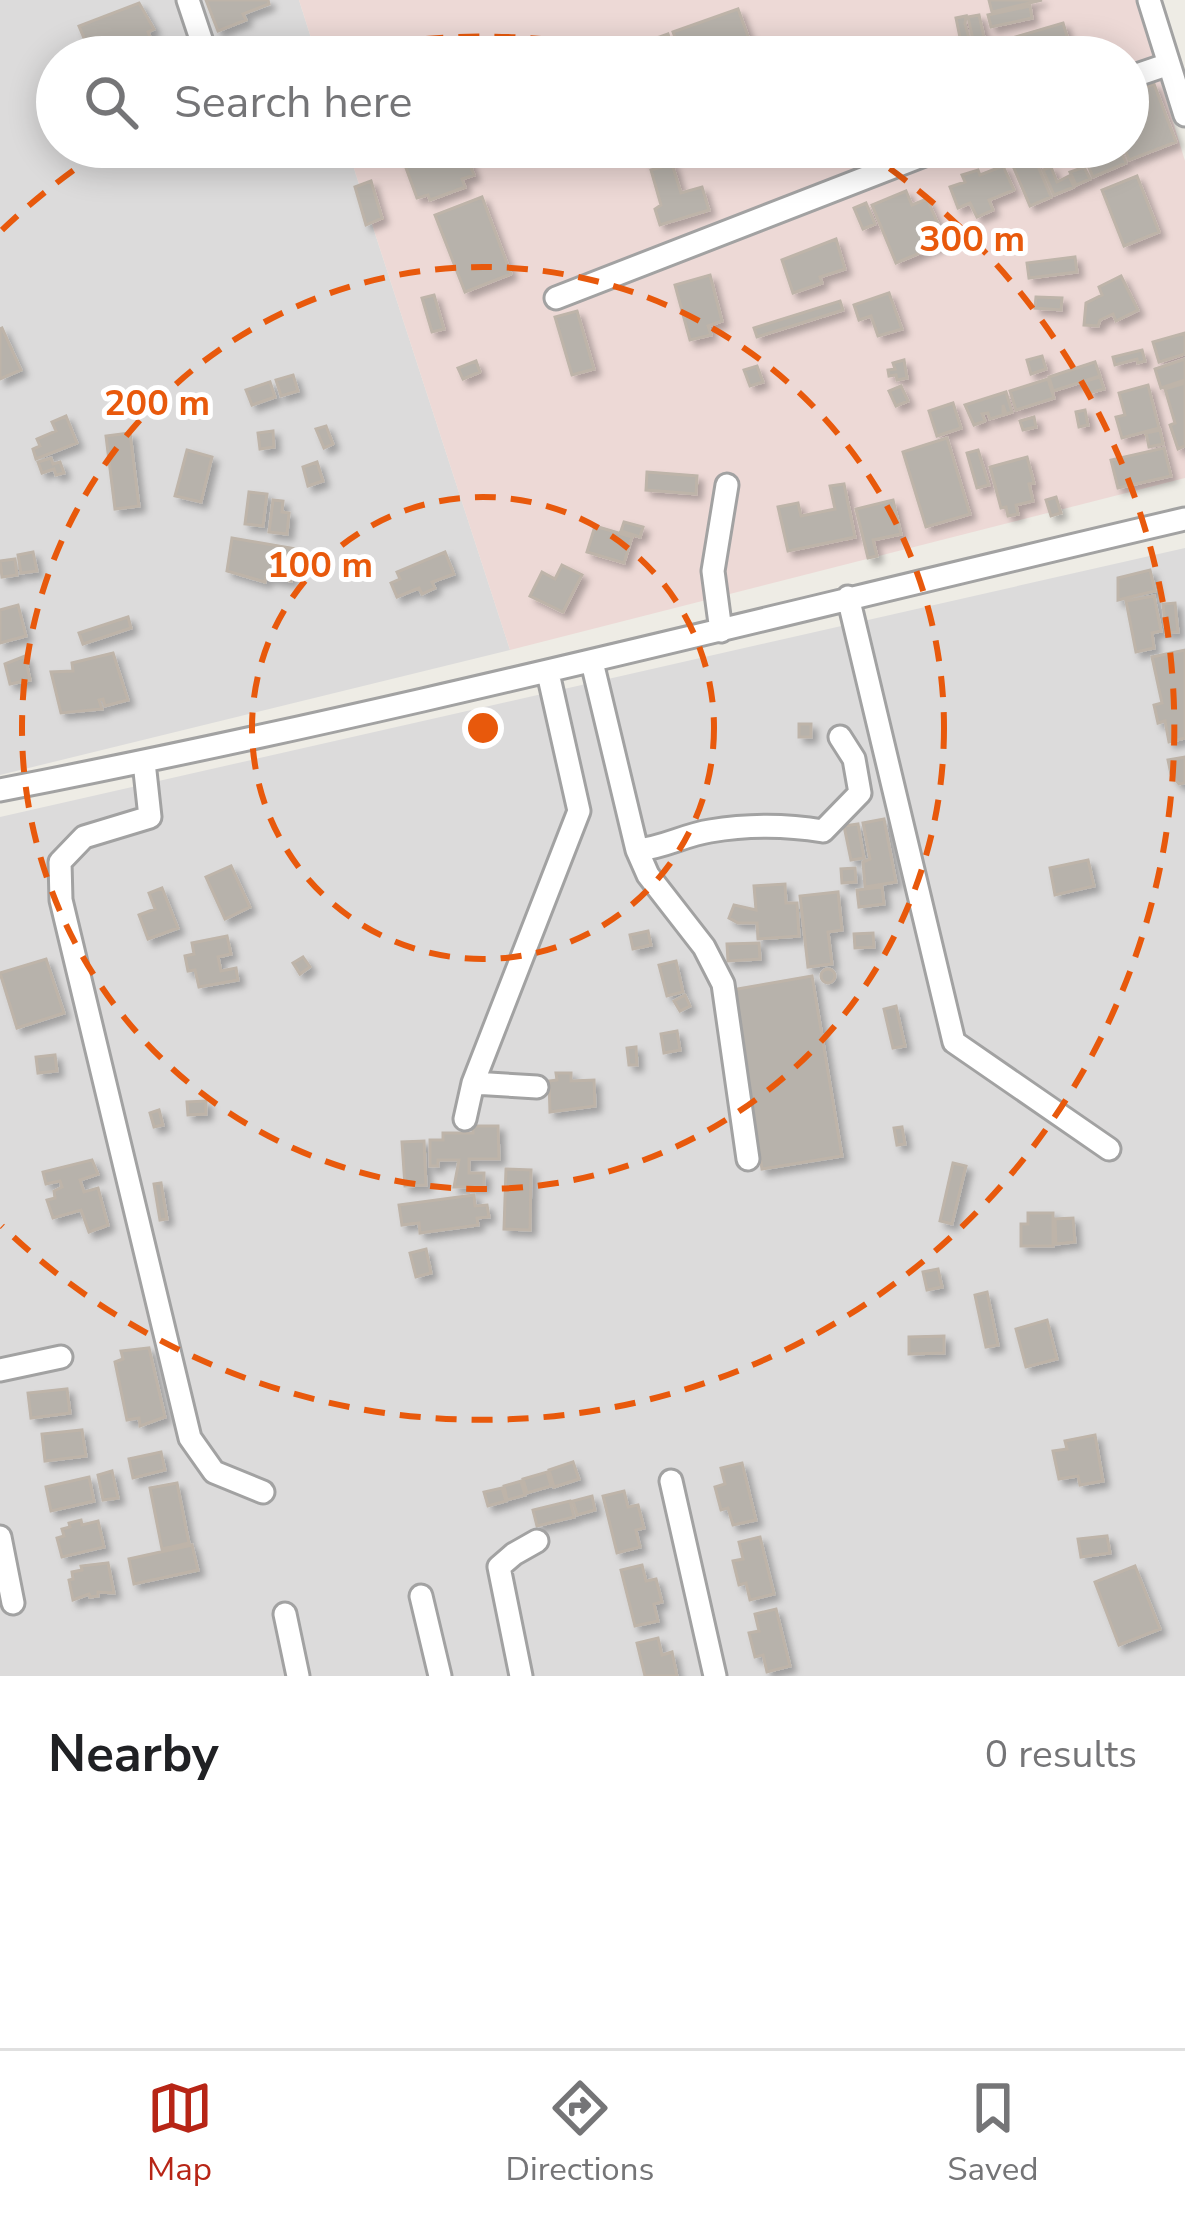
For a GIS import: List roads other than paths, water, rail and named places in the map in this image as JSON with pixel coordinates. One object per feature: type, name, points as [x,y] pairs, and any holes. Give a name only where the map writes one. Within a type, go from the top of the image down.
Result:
[{"type":"street","points":[[188,0],[200,36]]},
{"type":"street","points":[[1149,0],[1185,115]]},
{"type":"street","points":[[1149,71],[1169,64]]},
{"type":"street","points":[[556,298],[891,168]]},
{"type":"street","points":[[721,631],[712,571],[727,485]]},
{"type":"street","points":[[0,790],[548,673],[1185,519]]},
{"type":"street","points":[[848,597],[954,1042],[1109,1149]]},
{"type":"street","points":[[592,662],[637,850],[648,874],[704,946],[723,984],[748,1159]]},
{"type":"street","points":[[465,1119],[473,1083],[579,811],[548,673]]},
{"type":"street","points":[[637,850],[660,848],[706,831],[783,827],[823,831],[860,794],[854,760],[839,736]]},
{"type":"street","points":[[144,762],[150,817],[84,837],[60,862],[61,900],[190,1438],[214,1472],[263,1492]]},
{"type":"street","points":[[473,1083],[537,1087]]},
{"type":"street","points":[[0,1370],[62,1357]]},
{"type":"street","points":[[671,1481],[715,1676]]},
{"type":"street","points":[[0,1537],[13,1603]]},
{"type":"street","points":[[521,1676],[499,1568],[538,1541]]},
{"type":"street","points":[[421,1596],[440,1676]]},
{"type":"street","points":[[285,1614],[298,1676]]}]
